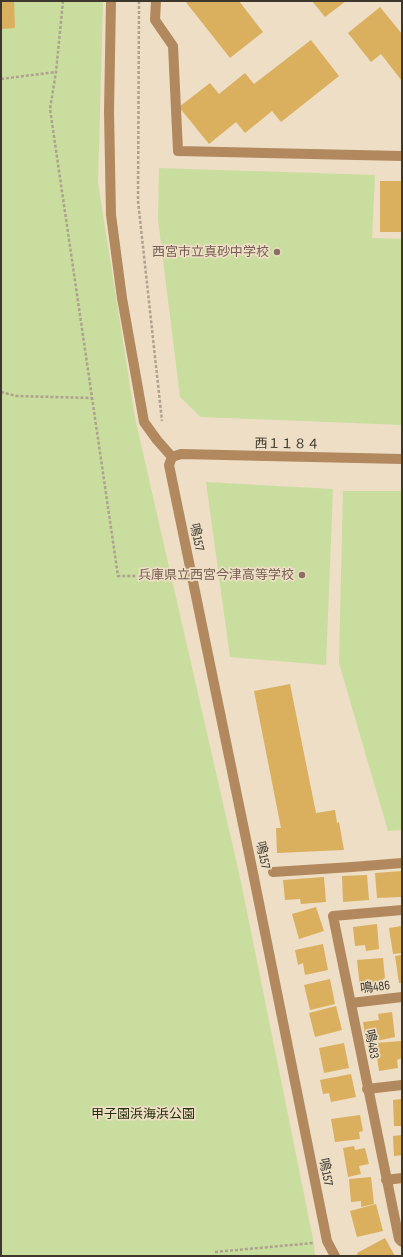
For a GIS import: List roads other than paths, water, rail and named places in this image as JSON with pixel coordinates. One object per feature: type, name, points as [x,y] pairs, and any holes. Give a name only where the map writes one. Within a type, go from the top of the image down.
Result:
[{"type":"street","points":[[111,1],[108,112],[111,215],[122,298],[144,422],[172,458]]},
{"type":"street","points":[[156,1],[155,20],[173,46],[178,151],[402,156]]},
{"type":"street","name":"西１１８４","points":[[172,458],[181,454],[402,459]]},
{"type":"street","name":"鳴157","points":[[172,458],[169,465],[255,881],[327,1241],[335,1256]]},
{"type":"street","points":[[273,872],[402,863]]},
{"type":"street","name":"鳴483","points":[[402,910],[333,916],[386,1180],[399,1240],[402,1242]]},
{"type":"street","name":"鳴486","points":[[351,1003],[402,997]]},
{"type":"street","points":[[367,1089],[402,1085]]},
{"type":"street","points":[[386,1180],[402,1178]]},
{"type":"place","name":"西宮市立真砂中学校","points":[[277,252]]},
{"type":"place","name":"兵庫県立西宮今津高等学校","points":[[302,575]]},
{"type":"park label","name":"甲子園浜海浜公園","points":[[143,1114]]}]
